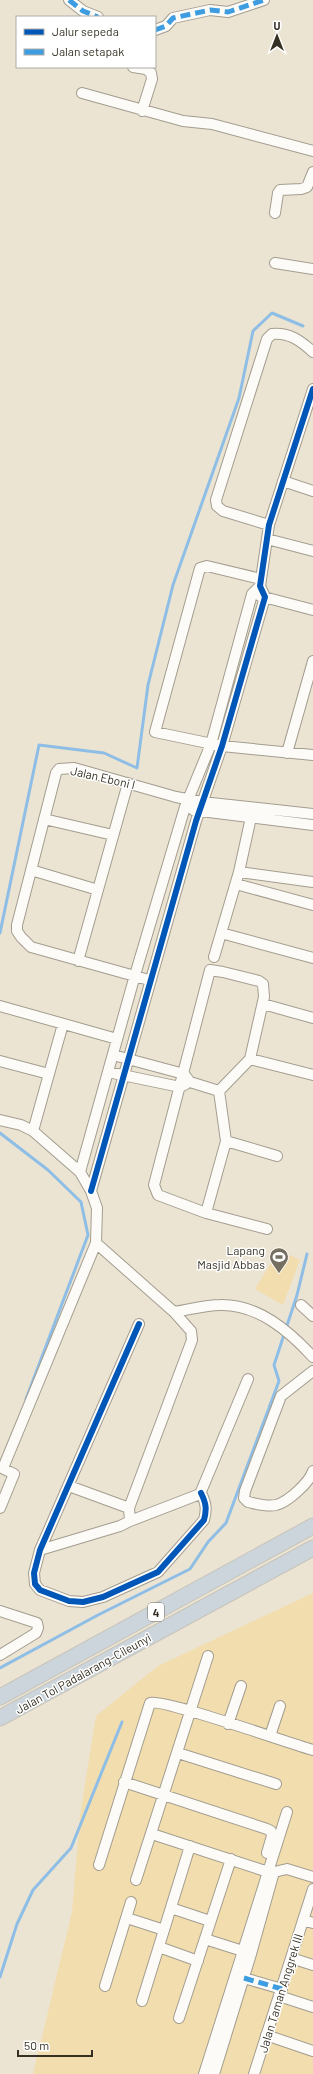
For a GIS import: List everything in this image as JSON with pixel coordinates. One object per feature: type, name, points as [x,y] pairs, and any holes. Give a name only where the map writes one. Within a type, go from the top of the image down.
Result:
[{"type":"highway","name":"Jalan Tol Padalarang–Cileunyi","points":[[0,1698],[313,1526]]},
{"type":"highway","name":"Jalan Tol Padalarang–Cileunyi","points":[[0,1718],[313,1548]]},
{"type":"street","points":[[69,0],[83,11],[96,16]]},
{"type":"street","points":[[156,30],[166,26],[173,18],[210,10],[228,12],[264,0]]},
{"type":"street","points":[[137,68],[151,73],[152,79],[142,111]]},
{"type":"street","points":[[82,93],[142,111],[183,121],[212,124],[313,151]]},
{"type":"street","points":[[274,213],[278,193],[286,189],[301,189],[307,187],[313,172]]},
{"type":"street","points":[[275,263],[313,268]]},
{"type":"street","points":[[269,525],[223,511],[217,506],[216,500],[267,339],[272,334],[288,335],[304,343],[313,352]]},
{"type":"street","points":[[91,1191],[124,1076],[149,980],[199,811],[222,746],[265,597],[261,583],[269,525],[313,389]]},
{"type":"street","points":[[283,481],[313,491]]},
{"type":"street","points":[[267,539],[313,551]]},
{"type":"street","points":[[261,583],[207,566],[200,568],[155,732],[222,746],[313,755]]},
{"type":"street","points":[[80,1172],[135,975],[187,802],[211,744],[252,594],[261,583]]},
{"type":"street","points":[[252,594],[313,610]]},
{"type":"street","points":[[287,753],[313,661]]},
{"type":"street","name":"Jalan Eboni I","points":[[78,961],[31,947],[17,931],[44,818],[56,774],[59,769],[74,768],[176,797],[187,802]]},
{"type":"street","points":[[128,783],[78,961],[135,975],[149,980]]},
{"type":"street","points":[[187,802],[202,802],[313,825]]},
{"type":"street","points":[[187,802],[199,811],[313,814]]},
{"type":"street","points":[[214,957],[236,884],[252,813]]},
{"type":"street","points":[[44,818],[113,835]]},
{"type":"street","points":[[31,870],[98,890]]},
{"type":"street","points":[[239,872],[313,882]]},
{"type":"street","points":[[236,884],[313,904]]},
{"type":"street","points":[[221,933],[313,958]]},
{"type":"street","points":[[219,1091],[250,1060],[263,1004],[264,989],[263,984],[259,981],[210,970],[187,1078],[180,1087],[154,1188],[158,1195],[206,1213],[267,1230]]},
{"type":"street","points":[[263,1004],[313,1018]]},
{"type":"street","points":[[0,1006],[117,1039]]},
{"type":"street","points":[[33,1131],[63,1024]]},
{"type":"street","points":[[113,1055],[187,1078],[219,1091]]},
{"type":"street","points":[[250,1060],[313,1076]]},
{"type":"street","points":[[0,1061],[49,1074]]},
{"type":"street","points":[[108,1072],[180,1087]]},
{"type":"street","points":[[206,1213],[226,1141],[219,1091]]},
{"type":"street","points":[[0,1120],[21,1125],[33,1131],[80,1172],[91,1191],[97,1208],[96,1244],[1,1468],[14,1474],[0,1508]]},
{"type":"street","points":[[226,1141],[277,1156]]},
{"type":"street","points":[[96,1244],[174,1312],[192,1331],[192,1340],[129,1508],[130,1521]]},
{"type":"street","points":[[174,1312],[218,1305],[238,1306],[254,1310],[298,1341],[313,1357]]},
{"type":"street","points":[[301,1305],[313,1316]]},
{"type":"street","points":[[139,1324],[40,1550],[34,1579],[35,1584],[40,1590],[76,1602],[103,1597],[158,1572],[204,1520],[207,1509],[205,1500],[201,1493]]},
{"type":"street","points":[[313,1371],[281,1396],[245,1491],[244,1498],[248,1502],[270,1506],[278,1505],[309,1481],[313,1471]]},
{"type":"street","points":[[40,1550],[120,1526],[201,1493],[248,1378]]},
{"type":"street","points":[[69,1486],[129,1508]]},
{"type":"street","points":[[0,1611],[37,1623],[38,1628],[36,1633],[0,1656]]},
{"type":"street","points":[[136,1880],[208,1656]]},
{"type":"street","points":[[228,1724],[241,1686]]},
{"type":"street","points":[[99,1865],[150,1703],[157,1702],[191,1711],[228,1724],[312,1748]]},
{"type":"street","points":[[270,1736],[280,1706]]},
{"type":"street","points":[[178,1753],[276,1784]]},
{"type":"street","points":[[124,1782],[164,1794],[271,1831],[268,1872]]},
{"type":"street","points":[[204,2074],[247,1952],[268,1872],[287,1812]]},
{"type":"street","points":[[152,1834],[268,1872],[287,1869],[312,1874]]},
{"type":"street","points":[[142,2002],[190,1846]]},
{"type":"street","points":[[179,2018],[231,1859]]},
{"type":"street","name":"Jalan Taman Anggrek III","points":[[254,2074],[313,1889]]},
{"type":"street","points":[[105,1986],[132,1902]]},
{"type":"street","points":[[171,1908],[210,1921]]},
{"type":"street","points":[[127,1918],[164,1930]]},
{"type":"street","points":[[302,1920],[313,1923]]},
{"type":"street","points":[[205,1939],[247,1952]]},
{"type":"street","points":[[159,1947],[198,1961]]},
{"type":"street","points":[[291,1958],[313,1965]]},
{"type":"street","points":[[239,1977],[280,1992],[313,2008]]},
{"type":"street","points":[[214,2074],[239,1977]]},
{"type":"street","points":[[266,2035],[313,2051]]},
{"type":"shaded area","name":"Lapang Masjid Abbas","points":[[279,1250],[300,1260],[283,1305],[255,1289]]},
{"type":"shaded area","points":[[313,1593],[313,2074],[33,2074],[72,1912],[80,1816],[96,1716],[158,1666]]},
{"type":"waterway","points":[[0,933],[39,745],[104,753],[137,768],[148,685],[173,585],[239,398],[253,331],[272,313],[303,326]]},
{"type":"waterway","points":[[0,1133],[48,1170],[81,1202],[88,1235],[26,1399]]},
{"type":"waterway","points":[[0,1668],[98,1615],[190,1569],[208,1542],[226,1523],[279,1381],[274,1365],[297,1295],[307,1254]]},
{"type":"waterway","points":[[0,1977],[17,1924],[33,1890],[71,1848],[122,1722]]},
{"type":"marked path","points":[[69,0],[83,11],[96,16]]},
{"type":"marked path","points":[[156,30],[166,26],[173,18],[210,10],[228,12],[264,0]]},
{"type":"marked path","points":[[244,1978],[282,1989]]},
{"type":"cycle path","points":[[91,1191],[196,821],[222,746],[265,597],[260,586],[269,525],[313,389]]},
{"type":"cycle path","points":[[139,1324],[40,1550],[34,1573],[35,1584],[40,1590],[69,1601],[83,1602],[103,1597],[158,1572],[204,1520],[206,1506],[201,1493]]},
{"type":"place","name":"Lapang Masjid Abbas","points":[[279,1274]]}]
